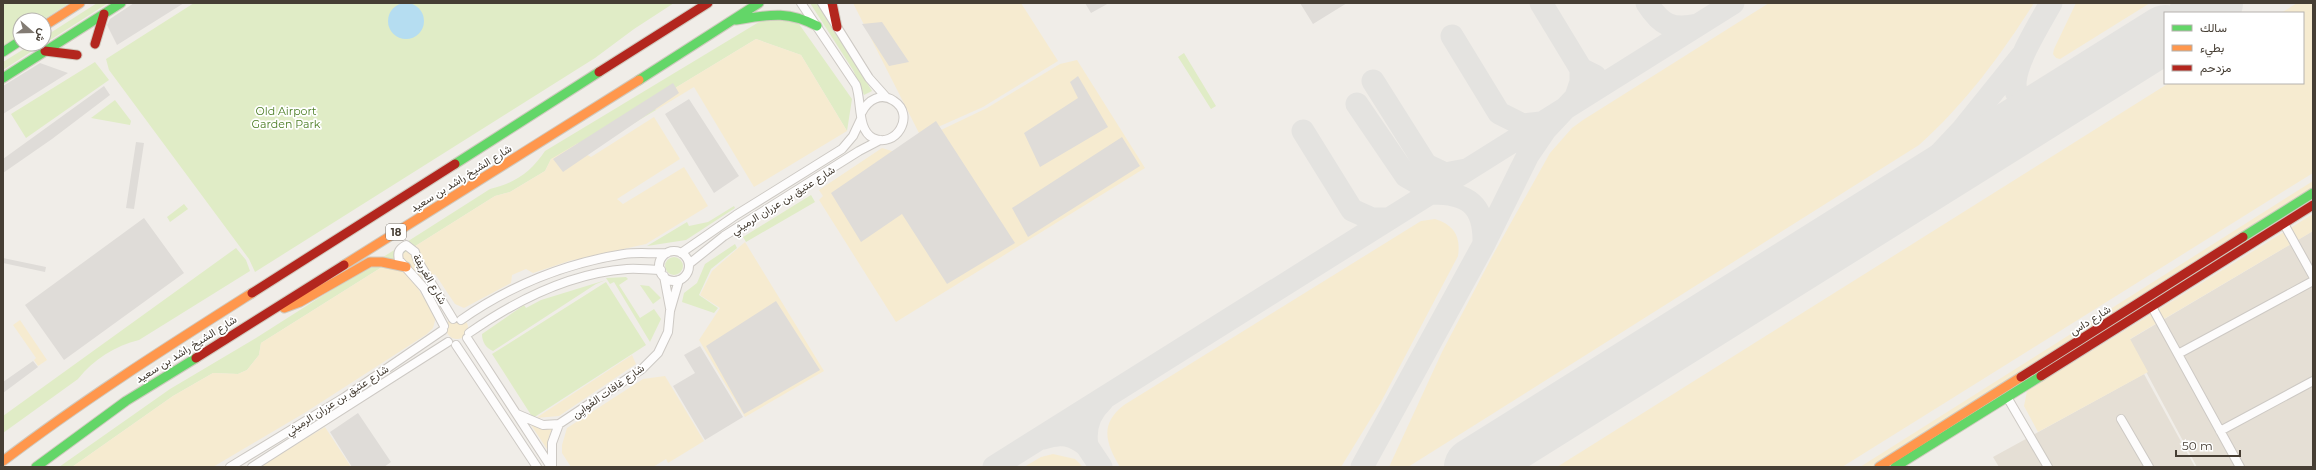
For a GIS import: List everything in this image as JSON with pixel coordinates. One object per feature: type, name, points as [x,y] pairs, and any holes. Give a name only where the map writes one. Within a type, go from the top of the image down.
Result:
[{"type":"main road","points":[[52,21],[80,3]]},
{"type":"main road","points":[[52,47],[121,3]]},
{"type":"main road","name":"شارع الشيخ راشد بن سعيد","points":[[3,461],[110,383],[708,3]]},
{"type":"main road","name":"شارع الشيخ راشد بن سعيد","points":[[36,467],[126,401],[759,3]]},
{"type":"main road","points":[[832,3],[837,27]]},
{"type":"main road","points":[[731,21],[789,13],[801,17],[817,26]]},
{"type":"main road","points":[[95,44],[104,14]]},
{"type":"main road","points":[[3,52],[12,46]]},
{"type":"main road","points":[[3,78],[43,52]]},
{"type":"main road","points":[[52,52],[77,55]]},
{"type":"main road","name":"شارع داس","points":[[1879,467],[2313,193]]},
{"type":"main road","name":"شارع داس","points":[[1899,465],[2313,205]]},
{"type":"main road","points":[[262,316],[300,302],[370,262],[382,262],[406,266]]},
{"type":"street","points":[[801,3],[856,85],[864,131],[868,135],[880,140],[887,140],[896,135],[903,126],[904,118],[900,106],[886,97],[874,85],[822,3]]},
{"type":"street","points":[[861,116],[871,100],[886,97]]},
{"type":"street","name":"شارع عتيق بن عزران الرميثي","points":[[681,253],[736,215],[842,149],[853,136],[861,116]]},
{"type":"street","name":"شارع عتيق بن عزران الرميثي","points":[[689,264],[724,236],[858,151],[880,140]]},
{"type":"street","points":[[2284,224],[2313,276]]},
{"type":"street","name":"شارع الغريفة","points":[[444,328],[424,288],[406,266],[398,260],[398,255],[401,248],[406,245],[415,252],[418,261],[457,319]]},
{"type":"street","points":[[456,345],[463,343],[468,335],[494,315],[542,292],[583,277],[627,269],[662,273],[671,280],[679,280],[687,274],[689,264],[685,256],[676,252],[626,254],[582,262],[543,275],[486,302],[444,328],[444,337],[448,342],[456,345],[537,467]]},
{"type":"street","points":[[662,273],[662,259],[667,253]]},
{"type":"street","name":"شارع غافات العُوايِن","points":[[662,273],[670,311]]},
{"type":"street","name":"شارع غافات العُوايِن","points":[[517,414],[543,425],[559,424],[642,368],[664,342],[670,311],[679,280]]},
{"type":"street","points":[[2178,354],[2313,281]]},
{"type":"street","points":[[2152,307],[2240,467]]},
{"type":"street","points":[[457,319],[466,324],[468,335],[552,467]]},
{"type":"street","name":"شارع عتيق بن عزران الرميثي","points":[[230,467],[344,397],[444,328]]},
{"type":"street","name":"شارع عتيق بن عزران الرميثي","points":[[252,467],[448,342]]},
{"type":"street","points":[[2220,431],[2313,381]]},
{"type":"street","points":[[2007,397],[2048,467]]},
{"type":"street","points":[[2121,419],[2149,467]]},
{"type":"street","name":"شارع غافات العُوايِن","points":[[552,467],[552,443],[559,424]]},
{"type":"shaded area","points":[[134,3],[184,3],[117,45],[107,25],[110,19]]},
{"type":"shaded area","points":[[1085,3],[1109,3],[1091,13]]},
{"type":"shaded area","points":[[1300,3],[1347,3],[1313,24]]},
{"type":"shaded area","points":[[882,22],[909,62],[889,66],[862,24]]},
{"type":"shaded area","points":[[40,63],[68,73],[3,114],[3,86]]},
{"type":"shaded area","points":[[1078,76],[1108,127],[1040,167],[1024,133],[1078,98],[1070,82]]},
{"type":"shaded area","points":[[673,83],[679,93],[563,172],[553,159]]},
{"type":"shaded area","points":[[104,86],[110,95],[52,139],[3,173],[3,159]]},
{"type":"shaded area","points":[[689,99],[739,176],[714,193],[665,114]]},
{"type":"shaded area","points":[[936,121],[1015,243],[947,284],[902,214],[861,242],[831,193]]},
{"type":"shaded area","points":[[1122,137],[1140,166],[1028,237],[1012,208]]},
{"type":"shaded area","points":[[136,142],[144,143],[134,209],[126,208]]},
{"type":"shaded area","points":[[144,218],[184,273],[64,360],[25,305]]},
{"type":"shaded area","points":[[2313,231],[2313,467],[2197,467],[2129,340]]},
{"type":"shaded area","points":[[3,258],[46,267],[45,272],[3,263]]},
{"type":"shaded area","points":[[776,301],[820,370],[744,414],[706,346]]},
{"type":"shaded area","points":[[700,346],[743,417],[705,440],[673,386],[695,373],[684,355]]},
{"type":"shaded area","points":[[33,361],[38,367],[3,393],[3,382]]},
{"type":"shaded area","points":[[2144,374],[2195,467],[1999,467],[1993,457]]},
{"type":"shaded area","points":[[358,413],[391,462],[384,467],[352,467],[330,432]]},
{"type":"green space","points":[[3,3],[69,3],[52,14],[52,12],[12,12],[12,40],[3,46]]},
{"type":"green space","points":[[97,3],[108,3],[52,39],[52,32]]},
{"type":"green space","name":"Old Airport Garden Park","points":[[194,3],[674,3],[634,29],[595,58],[255,272],[249,259],[109,70],[106,59]]},
{"type":"green space","points":[[810,3],[818,3],[872,91],[864,95],[853,70]]},
{"type":"green space","points":[[787,18],[799,24],[852,99],[847,131],[801,55],[756,39],[652,102],[656,110],[584,153],[551,159],[545,171],[510,192],[495,196],[261,343],[259,355],[247,370],[238,374],[213,373],[173,396],[72,467],[59,467],[170,389],[256,338],[490,189],[499,187],[522,176],[534,165],[545,151],[764,19]]},
{"type":"green space","points":[[19,52],[31,52],[3,70],[3,62]]},
{"type":"green space","points":[[1184,53],[1216,106],[1211,109],[1178,57]]},
{"type":"green space","points":[[95,62],[109,80],[26,138],[11,114]]},
{"type":"green space","points":[[115,100],[131,121],[130,125],[91,118]]},
{"type":"green space","points":[[811,195],[815,202],[746,242],[743,237]]},
{"type":"green space","points":[[184,204],[188,209],[170,222],[167,217]]},
{"type":"green space","points":[[734,206],[735,208],[686,240],[647,246],[687,222],[689,226],[708,222]]},
{"type":"green space","points":[[735,244],[737,248],[711,269],[699,295],[718,308],[714,313],[682,302],[684,293],[697,283],[705,264]]},
{"type":"green space","points":[[236,248],[246,260],[250,271],[139,340],[113,350],[98,359],[78,379],[3,433],[3,416]]},
{"type":"green space","points":[[670,257],[678,257],[683,262],[681,273],[678,275],[670,275],[665,270],[665,262]]},
{"type":"green space","points":[[626,277],[628,279],[619,285],[640,318],[654,309],[661,319],[650,342],[614,282],[610,284],[606,278]]},
{"type":"green space","points":[[606,280],[596,284],[493,351],[485,344],[482,334],[524,305],[526,308],[541,300]]},
{"type":"green space","points":[[606,282],[646,345],[533,418],[492,354]]},
{"type":"green space","points":[[640,285],[649,286],[661,298],[653,304]]},
{"type":"sand","points":[[853,3],[1021,3],[1058,61],[983,107],[920,135]]},
{"type":"sand","points":[[1769,3],[2034,3],[2009,41],[1967,96],[1919,145],[1408,467],[1389,467],[1442,352],[1494,253],[1550,153],[1572,128],[1583,120]]},
{"type":"sand","points":[[2076,3],[2150,3],[2060,59],[2056,58],[2053,54],[2054,49]]},
{"type":"sand","points":[[2297,3],[2313,3],[2313,173],[1842,467],[1557,467],[2167,84],[2304,84],[2304,12],[2283,12]]},
{"type":"sand","points":[[756,39],[801,55],[847,131],[754,187],[694,87],[656,110],[652,102]]},
{"type":"sand","points":[[1077,60],[1145,168],[896,322],[819,200],[823,196],[819,190],[882,148],[895,152],[987,108],[1060,64]]},
{"type":"sand","points":[[654,117],[680,159],[617,199],[623,204],[684,167],[708,206],[646,244],[569,261],[533,273],[526,269],[512,275],[511,283],[464,308],[455,304],[435,274],[417,287],[436,317],[433,328],[427,334],[306,412],[213,467],[72,467],[173,396],[213,373],[238,374],[247,370],[259,355],[261,343],[495,196],[510,192],[545,171],[551,159],[578,143],[584,153],[591,157]]},
{"type":"sand","points":[[2313,181],[2313,196],[1884,467],[1860,467]]},
{"type":"sand","points":[[2313,214],[2313,231],[2130,339],[2148,372],[2038,432],[2024,406],[2027,391]]},
{"type":"sand","points":[[1435,219],[1447,224],[1455,232],[1459,249],[1458,256],[1381,402],[1341,467],[1120,467],[1111,450],[1107,434],[1111,419],[1124,405],[1421,221]]},
{"type":"sand","points":[[745,242],[824,371],[745,417],[699,340],[720,308],[700,295],[712,271]]},
{"type":"sand","points":[[457,317],[461,318],[467,324],[467,332],[461,338],[457,339],[453,338],[447,332],[446,328],[447,324],[453,318]]},
{"type":"sand","points":[[20,320],[47,360],[38,366],[34,360],[36,358],[13,325]]},
{"type":"sand","points":[[632,355],[636,364],[559,416],[536,418]]},
{"type":"sand","points":[[665,376],[704,441],[668,463],[666,459],[653,467],[571,467],[562,453],[562,445],[567,428],[643,379]]},
{"type":"sand","points":[[531,425],[543,427],[554,425],[549,436],[549,452]]},
{"type":"sand","points":[[325,427],[351,467],[258,467]]},
{"type":"sand","points":[[1053,454],[1075,459],[1083,467],[1024,467],[1041,457]]},
{"type":"water","points":[[410,3],[419,8],[423,14],[423,28],[419,34],[410,39],[402,39],[393,34],[389,28],[388,17],[393,8],[399,4]]},
{"type":"taxiway","points":[[1541,3],[1581,69],[1595,76]]},
{"type":"taxiway","points":[[1647,3],[1657,17],[1668,24],[1681,27],[1698,25]]},
{"type":"taxiway","points":[[994,467],[1733,3]]},
{"type":"taxiway","points":[[2051,3],[2023,55],[2016,74],[2015,89],[2022,99],[2038,102],[2066,96]]},
{"type":"taxiway","points":[[1452,36],[1499,113],[1523,125],[1541,123]]},
{"type":"taxiway","points":[[1849,232],[1918,177],[1963,129],[2021,57]]},
{"type":"taxiway","points":[[1362,467],[1484,244],[1528,155],[1545,130],[1576,97],[1581,82],[1581,69]]},
{"type":"taxiway","points":[[1373,81],[1426,165],[1445,174],[1466,170]]},
{"type":"taxiway","points":[[1357,104],[1406,176],[1420,184],[1433,187],[1442,185]]},
{"type":"taxiway","points":[[1303,131],[1352,210],[1372,219],[1388,219]]},
{"type":"taxiway","points":[[1429,193],[1454,195],[1464,198],[1472,204],[1477,210],[1481,219],[1484,231],[1484,244]]},
{"type":"taxiway","points":[[1043,438],[1056,435],[1066,435],[1077,439],[1087,446],[1086,433],[1088,421],[1102,401]]},
{"type":"taxiway","points":[[1087,446],[1101,467]]},
{"type":"runway","points":[[2200,12],[2214,3]]},
{"type":"runway","points":[[1473,467],[2164,35]]},
{"type":"traffic: fast","points":[[3,78],[121,3]]},
{"type":"traffic: fast","points":[[639,80],[759,3]]},
{"type":"traffic: fast","points":[[736,20],[777,15],[796,18],[817,26]]},
{"type":"traffic: fast","points":[[3,52],[12,46]]},
{"type":"traffic: fast","points":[[455,164],[599,72]]},
{"type":"traffic: fast","points":[[2243,237],[2313,193]]},
{"type":"traffic: fast","points":[[36,467],[126,401],[196,358]]},
{"type":"traffic: fast","points":[[1895,467],[2041,376]]},
{"type":"traffic: slow","points":[[52,21],[80,3]]},
{"type":"traffic: slow","points":[[344,265],[639,80]]},
{"type":"traffic: slow","points":[[284,308],[300,302],[370,262],[382,262],[406,267]]},
{"type":"traffic: slow","points":[[3,461],[33,438],[95,395],[252,293]]},
{"type":"traffic: slow","points":[[1879,467],[2021,377]]},
{"type":"traffic: jam","points":[[599,72],[708,3]]},
{"type":"traffic: jam","points":[[832,3],[837,27]]},
{"type":"traffic: jam","points":[[95,44],[104,14]]},
{"type":"traffic: jam","points":[[52,52],[77,55]]},
{"type":"traffic: jam","points":[[252,293],[455,164]]},
{"type":"traffic: jam","points":[[2041,376],[2313,205]]},
{"type":"traffic: jam","points":[[2021,377],[2243,237]]},
{"type":"traffic: jam","points":[[196,358],[344,265]]}]
